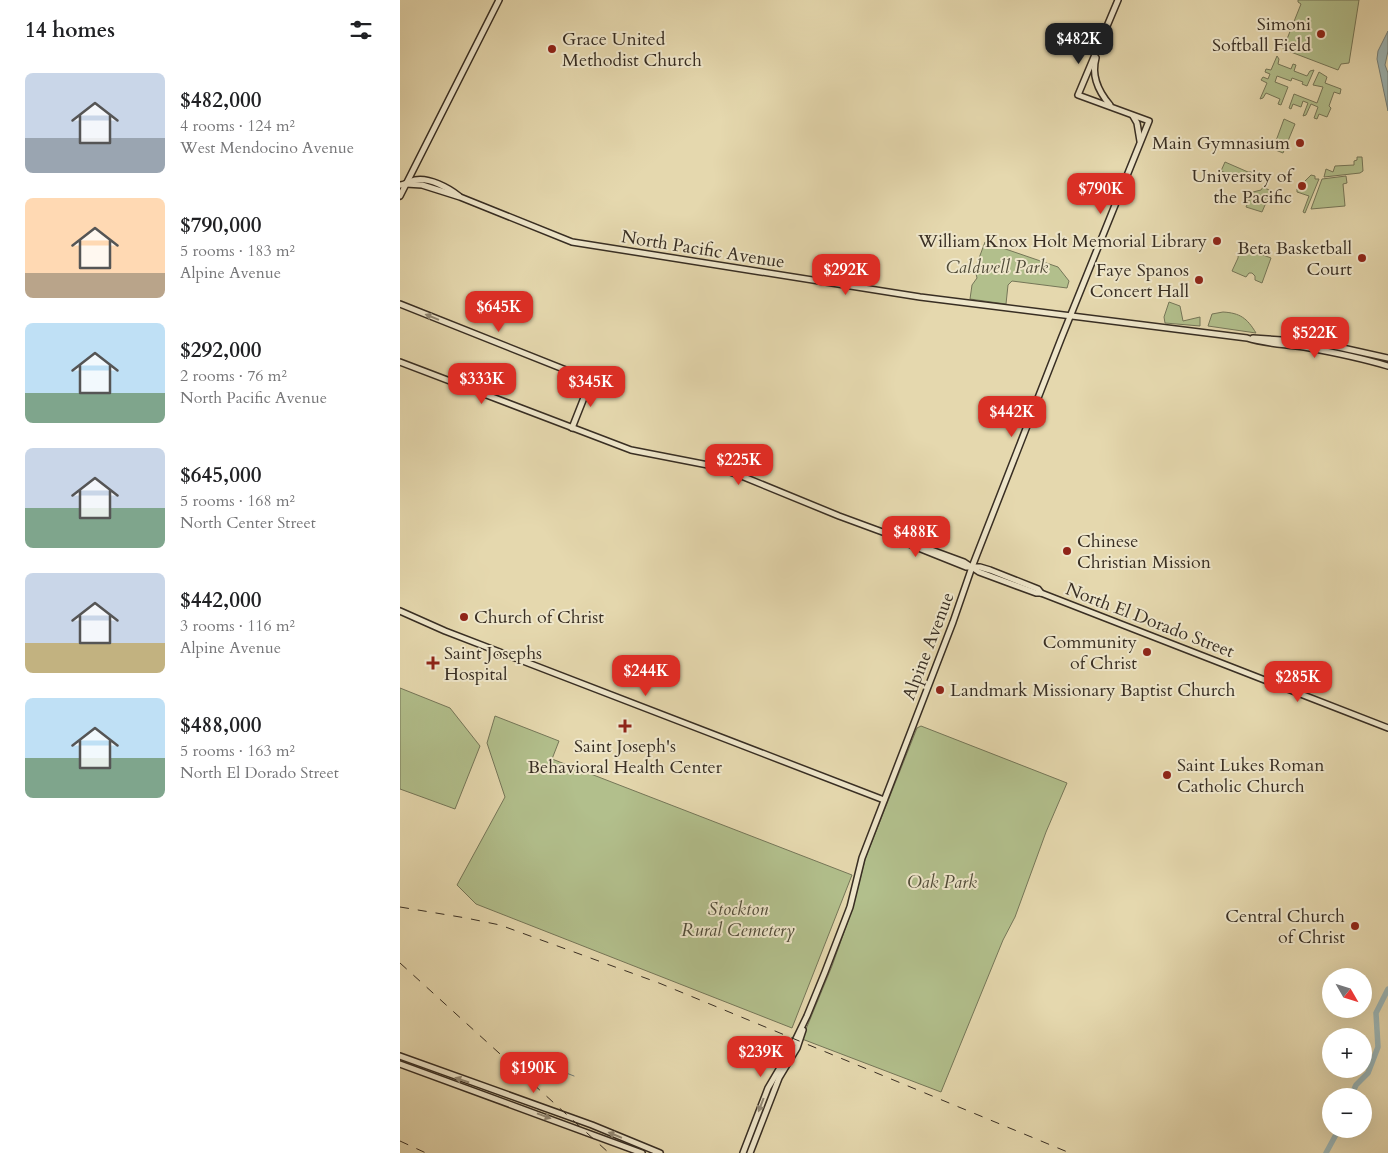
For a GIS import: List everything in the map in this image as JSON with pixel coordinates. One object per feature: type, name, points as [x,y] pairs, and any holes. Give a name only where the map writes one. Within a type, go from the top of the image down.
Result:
[{"type":"street","points":[[400,196],[499,0]]},
{"type":"street","points":[[1118,0],[1078,94],[1128,113],[1138,123],[1140,145]]},
{"type":"street","points":[[1100,45],[1095,63],[1096,82],[1099,91],[1112,107]]},
{"type":"street","name":"Alpine Avenue","points":[[742,1153],[768,1088],[791,1049],[807,1016],[850,907],[862,858],[950,631],[972,567],[1070,316],[1149,122],[1128,113]]},
{"type":"street","points":[[414,169],[422,180]]},
{"type":"street","points":[[400,185],[414,180],[422,180]]},
{"type":"street","name":"North Pacific Avenue","points":[[422,180],[454,192],[460,197]]},
{"type":"street","name":"North Pacific Avenue","points":[[406,184],[422,185],[460,197],[572,242],[920,297],[1247,338],[1306,342],[1388,358]]},
{"type":"street","points":[[400,304],[591,380],[572,428]]},
{"type":"street","name":"North Pacific Avenue","points":[[1247,338],[1352,356],[1388,365]]},
{"type":"street","name":"North El Dorado Street","points":[[400,362],[631,450],[724,470],[907,542],[940,552],[972,567],[980,567],[1002,575],[1038,589],[1041,593],[1388,728]]},
{"type":"street","points":[[400,611],[445,631],[884,800]]},
{"type":"street","name":"Alpine Avenue","points":[[750,1153],[779,1078],[800,1041],[807,1016]]},
{"type":"street","points":[[400,1056],[592,1125],[660,1153]]},
{"type":"street","points":[[400,1064],[642,1153]]},
{"type":"green space","name":"Simoni Softball Field","points":[[1298,0],[1359,0],[1349,63],[1341,64],[1338,70],[1283,49],[1301,4]]},
{"type":"green space","points":[[1277,56],[1279,59],[1278,64],[1291,69],[1293,64],[1296,65],[1294,71],[1307,76],[1310,71],[1314,70],[1307,86],[1302,84],[1303,82],[1292,78],[1291,81],[1277,76],[1275,82],[1288,87],[1281,105],[1278,104],[1280,99],[1266,93],[1260,99],[1267,83],[1261,80],[1263,77],[1268,79],[1270,74],[1265,72],[1266,69],[1271,70]]},
{"type":"green space","points":[[1319,72],[1327,77],[1325,83],[1341,89],[1340,94],[1334,92],[1327,117],[1319,114],[1317,119],[1314,118],[1318,107],[1311,104],[1306,115],[1303,116],[1308,103],[1303,101],[1301,107],[1293,104],[1291,109],[1289,108],[1294,94],[1317,103],[1323,87],[1313,85]]},
{"type":"green space","points":[[1284,119],[1295,124],[1283,153],[1273,149]]},
{"type":"green space","points":[[1357,157],[1362,157],[1363,171],[1360,173],[1324,177],[1326,169],[1333,172],[1335,166],[1354,165]]},
{"type":"green space","points":[[1225,162],[1252,172],[1248,182],[1221,171]]},
{"type":"green space","points":[[1311,175],[1315,176],[1315,179],[1319,179],[1305,213],[1303,212],[1309,196],[1297,192],[1297,189]]},
{"type":"green space","points":[[1346,176],[1347,183],[1343,184],[1345,206],[1311,209],[1322,179]]},
{"type":"green space","points":[[1263,187],[1271,191],[1262,212],[1246,207],[1253,192],[1261,190]]},
{"type":"green space","name":"Caldwell Park","points":[[985,242],[1058,267],[1069,281],[1067,288],[1012,281],[1008,285],[1006,304],[970,299],[972,285],[977,278],[975,269]]},
{"type":"green space","points":[[1239,246],[1271,258],[1262,283],[1255,280],[1255,276],[1252,273],[1249,273],[1246,277],[1232,271],[1238,258]]},
{"type":"green space","points":[[1169,302],[1180,306],[1183,321],[1200,317],[1200,326],[1165,323],[1164,317]]},
{"type":"green space","points":[[1223,312],[1243,317],[1256,333],[1208,326],[1212,314]]},
{"type":"green space","points":[[400,688],[450,708],[480,746],[455,809],[400,789]]},
{"type":"green space","name":"Stockton Rural Cemetery","points":[[495,716],[559,741],[552,759],[852,875],[792,1028],[476,904],[457,885],[505,797],[487,743]]},
{"type":"green space","name":"Oak Park","points":[[921,726],[1067,783],[1046,832],[1015,917],[1003,940],[941,1092],[802,1039],[832,966],[853,907],[865,859],[917,728]]},
{"type":"water","points":[[1388,31],[1388,51],[1385,65],[1388,73],[1388,111],[1377,59],[1378,51]]},
{"type":"waterway","points":[[1355,1088],[1368,1073],[1378,1047],[1376,1013],[1388,989]]},
{"type":"waterway","points":[[541,1058],[556,1069],[574,1076]]},
{"type":"waterway","points":[[1326,1153],[1334,1138]]},
{"type":"railway","points":[[400,907],[500,925],[659,983],[1070,1153]]},
{"type":"railway","points":[[400,963],[609,1153]]},
{"type":"railway","points":[[400,1141],[426,1153]]},
{"type":"place","name":"Simoni Softball Field","points":[[1321,34]]},
{"type":"place","name":"Grace United Methodist Church","points":[[552,49]]},
{"type":"place","name":"Main Gymnasium","points":[[1300,143]]},
{"type":"place","name":"University of the Pacific","points":[[1302,186]]},
{"type":"place","name":"William Knox Holt Memorial Library","points":[[1217,241]]},
{"type":"place","name":"Beta Basketball Court","points":[[1362,258]]},
{"type":"place","name":"Faye Spanos Concert Hall","points":[[1199,280]]},
{"type":"place","name":"Chinese Christian Mission","points":[[1067,551]]},
{"type":"place","name":"Church of Christ","points":[[464,617]]},
{"type":"place","name":"Community of Christ","points":[[1147,652]]},
{"type":"place","name":"Saint Josephs Hospital","points":[[433,663]]},
{"type":"place","name":"Landmark Missionary Baptist Church","points":[[940,690]]},
{"type":"place","name":"Saint Joseph's Behavioral Health Center","points":[[625,726]]},
{"type":"place","name":"Saint Lukes Roman Catholic Church","points":[[1167,775]]},
{"type":"place","name":"Central Church of Christ","points":[[1355,926]]}]
